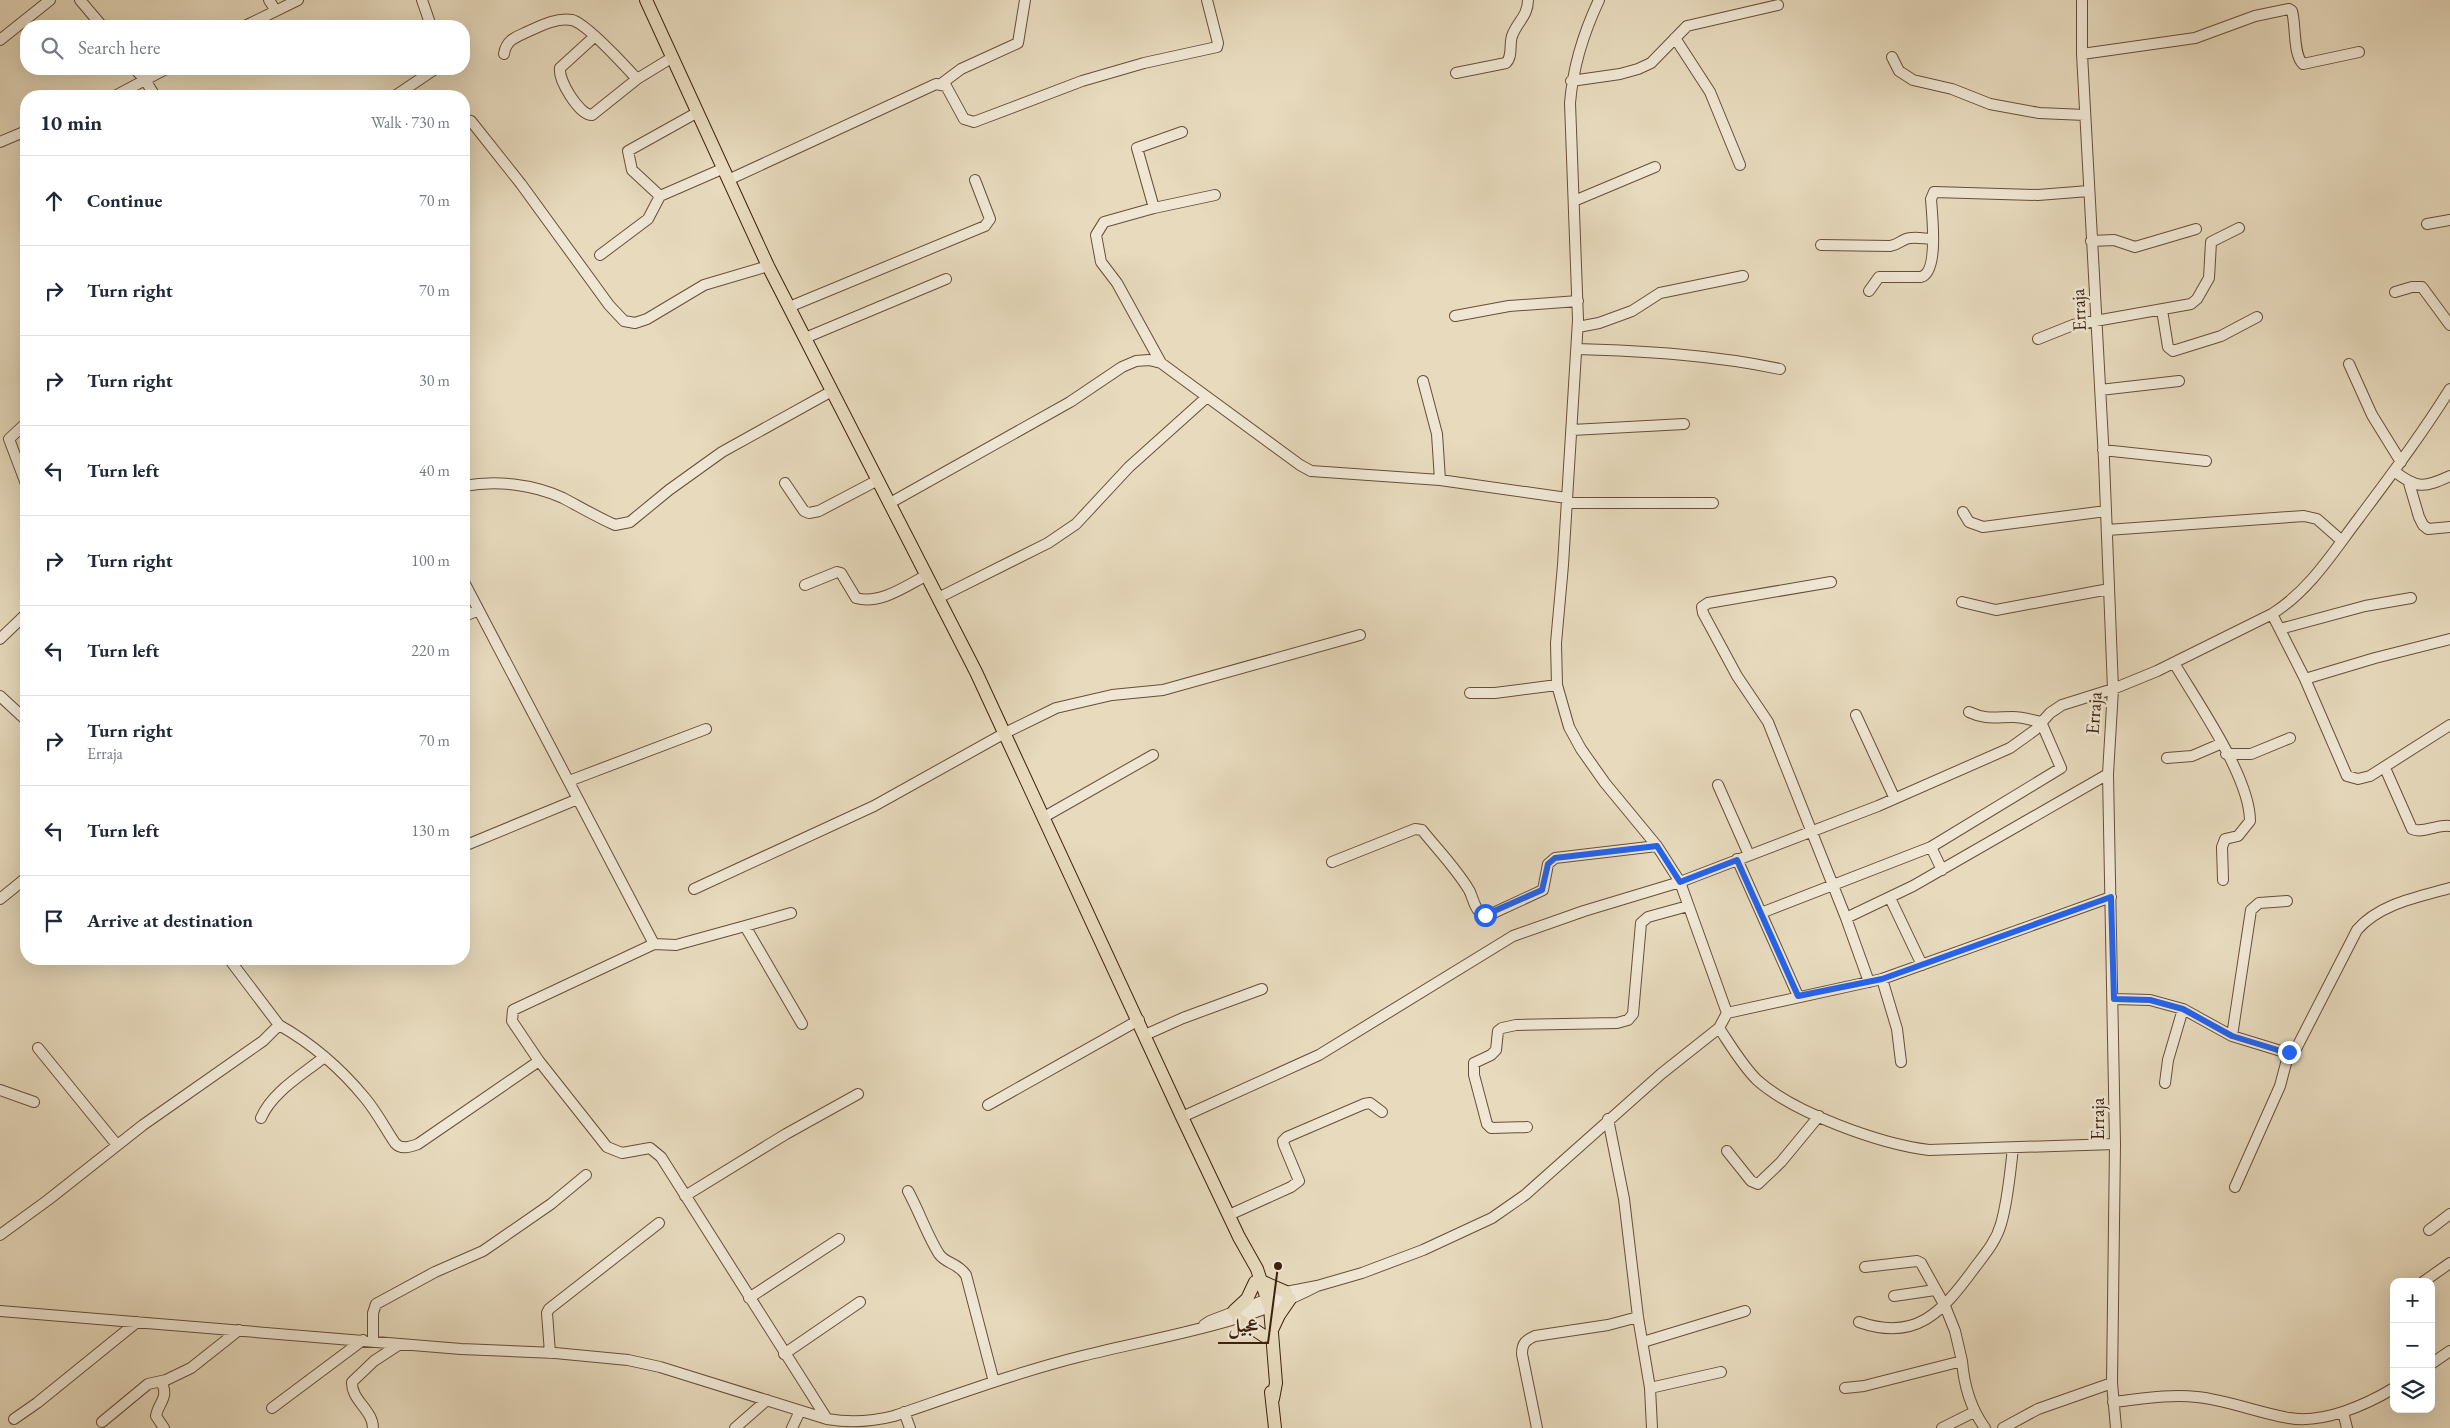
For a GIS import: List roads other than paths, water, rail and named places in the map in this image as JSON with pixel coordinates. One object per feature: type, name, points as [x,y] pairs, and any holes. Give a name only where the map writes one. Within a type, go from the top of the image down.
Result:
[{"type":"main road","points":[[648,1],[725,175],[768,266],[890,503],[1005,733],[1259,1282],[1265,1304],[1276,1383],[1273,1399],[1275,1428]]},
{"type":"main road","points":[[1259,1282],[1288,1295],[1268,1333]]},
{"type":"main road","points":[[1259,1282],[1236,1315],[1268,1333]]},
{"type":"street","points":[[25,20],[50,0]]},
{"type":"street","points":[[80,0],[97,20]]},
{"type":"street","points":[[269,0],[276,11]]},
{"type":"street","points":[[257,20],[298,0]]},
{"type":"street","points":[[422,0],[429,20]]},
{"type":"street","points":[[600,255],[648,219],[660,196],[725,175],[930,86],[941,84],[961,69],[1018,42],[1025,0]]},
{"type":"street","points":[[941,84],[946,86],[964,119],[974,122],[1082,81],[1144,63],[1212,49],[1217,47],[1218,43],[1207,0]]},
{"type":"street","points":[[1456,73],[1506,63],[1510,60],[1513,33],[1525,17],[1528,0]]},
{"type":"street","points":[[0,1311],[461,1349],[550,1353],[646,1363],[826,1419],[865,1421],[904,1412],[994,1382],[1082,1356],[1200,1328],[1210,1321],[1236,1315],[1288,1295],[1394,1261],[1472,1229],[1492,1218],[1525,1195],[1608,1120],[1719,1028],[1727,1013],[1680,882],[1657,846],[1605,783],[1581,748],[1569,727],[1557,684],[1556,643],[1578,327],[1570,104],[1572,81],[1579,47],[1599,0]]},
{"type":"street","name":"Erraja","points":[[2082,0],[2082,54],[2110,589],[2113,690],[2108,774],[2114,999],[2115,1144],[2112,1383],[2116,1428]]},
{"type":"street","points":[[1572,81],[1620,74],[1652,63],[1687,26],[1778,5]]},
{"type":"street","points":[[2082,54],[2187,40],[2255,16],[2289,9],[2292,11],[2294,18],[2298,53],[2302,64],[2359,52]]},
{"type":"street","points":[[504,54],[505,47],[513,38],[546,23],[566,20],[580,24],[637,79]]},
{"type":"street","points":[[0,40],[20,24]]},
{"type":"street","points":[[594,37],[560,68],[559,74],[573,101],[587,115],[592,116],[637,79],[673,57]]},
{"type":"street","points":[[1675,38],[1710,92],[1740,165]]},
{"type":"street","points":[[1892,57],[1899,70],[1913,80],[1961,92],[1990,104],[2039,113],[2085,115]]},
{"type":"street","points":[[140,75],[151,90]]},
{"type":"street","points":[[126,90],[155,75]]},
{"type":"street","points":[[407,90],[428,75]]},
{"type":"street","points":[[660,196],[632,170],[628,151],[698,112]]},
{"type":"street","points":[[470,121],[522,184],[594,286],[624,321],[635,323],[647,319],[704,285],[768,266]]},
{"type":"street","points":[[1154,208],[1137,148],[1182,132]]},
{"type":"street","points":[[0,142],[20,134]]},
{"type":"street","points":[[1574,201],[1656,168]]},
{"type":"street","points":[[789,307],[985,226],[990,220],[975,180]]},
{"type":"street","points":[[1869,291],[1879,277],[1927,275],[1931,262],[1933,239],[1931,199],[1934,192],[2038,194],[2089,191]]},
{"type":"street","points":[[1161,363],[1117,283],[1102,262],[1096,235],[1104,222],[1154,208],[1216,195]]},
{"type":"street","points":[[2427,224],[2450,220]]},
{"type":"street","points":[[2038,339],[2073,325],[2191,304],[2197,299],[2211,272],[2211,242],[2239,228]]},
{"type":"street","points":[[2091,241],[2114,240],[2135,247],[2196,229]]},
{"type":"street","points":[[1821,245],[1890,246],[1898,245],[1904,239],[1909,238],[1933,239]]},
{"type":"street","points":[[1578,327],[1605,321],[1632,311],[1660,294],[1743,276]]},
{"type":"street","points":[[805,338],[946,280]]},
{"type":"street","points":[[2395,292],[2412,287],[2422,287],[2450,325]]},
{"type":"street","points":[[1455,316],[1509,306],[1578,301]]},
{"type":"street","points":[[2162,310],[2168,347],[2173,351],[2221,336],[2257,317]]},
{"type":"street","points":[[1577,349],[1626,350],[1732,360],[1780,369]]},
{"type":"street","points":[[890,503],[1070,402],[1122,367],[1136,361],[1149,360],[1161,363],[1300,465],[1311,471],[1440,480],[1567,501],[1713,503]]},
{"type":"street","points":[[2349,364],[2372,415],[2401,462]]},
{"type":"street","points":[[1423,381],[1437,434],[1440,480]]},
{"type":"street","points":[[2100,390],[2180,381]]},
{"type":"street","points":[[1182,1117],[1319,1054],[1513,936],[1584,911],[1680,882],[1858,814],[2010,748],[2035,730],[2041,722],[2062,705],[2113,690],[2174,663],[2272,614],[2290,601],[2313,579],[2401,462],[2450,389]]},
{"type":"street","points":[[470,485],[511,483],[561,497],[615,525],[623,525],[630,522],[669,490],[722,452],[832,391]]},
{"type":"street","points":[[938,598],[1048,543],[1076,524],[1129,467],[1207,397]]},
{"type":"street","points":[[1572,430],[1684,424]]},
{"type":"street","points":[[20,429],[9,439],[20,468]]},
{"type":"street","points":[[2103,450],[2206,461]]},
{"type":"street","points":[[2394,471],[2409,483],[2423,525],[2428,529],[2450,527]]},
{"type":"street","points":[[2409,483],[2430,485],[2450,476]]},
{"type":"street","points":[[785,483],[804,511],[809,513],[819,511],[878,480]]},
{"type":"street","points":[[1963,512],[1969,522],[1983,527],[2106,511]]},
{"type":"street","points":[[2107,530],[2304,516],[2317,518],[2342,541]]},
{"type":"street","points":[[805,585],[837,572],[841,573],[856,598],[875,599],[901,589],[926,575]]},
{"type":"street","points":[[1831,582],[1708,603],[1702,608],[1737,676],[1768,722],[1812,830],[1869,982]]},
{"type":"street","points":[[1962,602],[1996,610],[2110,589]]},
{"type":"street","points":[[470,595],[654,944]]},
{"type":"street","points":[[2280,629],[2365,606],[2411,598]]},
{"type":"street","points":[[470,614],[477,611]]},
{"type":"street","points":[[2272,614],[2305,679],[2347,776],[2358,779],[2385,768],[2450,725]]},
{"type":"street","points":[[0,639],[20,620]]},
{"type":"street","points":[[694,889],[874,806],[1005,733],[1066,705],[1112,695],[1163,690],[1360,635]]},
{"type":"street","points":[[2305,679],[2375,658],[2450,639]]},
{"type":"street","points":[[2174,663],[2245,791],[2250,821],[2238,836],[2225,839],[2222,847],[2223,880]]},
{"type":"street","points":[[1470,693],[1506,692],[1557,684]]},
{"type":"street","points":[[0,696],[20,711]]},
{"type":"street","points":[[1968,712],[1981,718],[2001,719],[2012,717],[2041,722]]},
{"type":"street","points":[[1856,715],[1894,798]]},
{"type":"street","points":[[1761,913],[1862,872],[1903,859],[1931,847],[2059,771],[2061,765],[2041,722]]},
{"type":"street","points":[[568,781],[706,729]]},
{"type":"street","points":[[2226,754],[2251,754],[2290,738]]},
{"type":"street","points":[[2167,758],[2192,756],[2220,744]]},
{"type":"street","points":[[1044,817],[1154,755]]},
{"type":"street","points":[[2385,768],[2412,829],[2416,831],[2436,825],[2450,826]]},
{"type":"street","points":[[1846,918],[1890,898],[1942,870],[2108,774]]},
{"type":"street","points":[[1718,785],[1749,855]]},
{"type":"street","points":[[470,844],[578,800]]},
{"type":"street","points":[[1332,862],[1415,829],[1422,830],[1469,890],[1478,911],[1481,914],[1489,915],[1542,890],[1548,864],[1555,858],[1657,846]]},
{"type":"street","points":[[1931,847],[1942,870]]},
{"type":"street","points":[[1737,860],[1798,996]]},
{"type":"street","points":[[0,899],[20,883]]},
{"type":"street","points":[[2114,999],[2150,1000],[2183,1009],[2232,1036],[2289,1052],[2297,1047],[2362,923],[2402,901],[2450,888]]},
{"type":"street","points":[[1727,1013],[1882,979],[2111,897]]},
{"type":"street","points":[[1890,898],[1922,965]]},
{"type":"street","points":[[2232,1036],[2251,910],[2258,903],[2288,901]]},
{"type":"street","points":[[1527,1127],[1491,1128],[1487,1124],[1474,1075],[1474,1063],[1491,1056],[1496,1050],[1498,1031],[1502,1028],[1516,1025],[1617,1023],[1628,1020],[1633,1014],[1636,1000],[1642,923],[1648,917],[1688,906]]},
{"type":"street","points":[[791,913],[676,945],[654,944],[512,1010],[512,1021],[539,1060],[607,1147],[622,1153],[650,1148],[661,1158],[826,1419]]},
{"type":"street","points":[[745,926],[802,1024]]},
{"type":"street","points":[[234,965],[279,1025],[302,1039],[366,1099],[395,1143],[404,1148],[418,1144],[539,1060]]},
{"type":"street","points":[[1882,979],[1897,1029],[1901,1062]]},
{"type":"street","points":[[1146,1035],[1183,1018],[1262,989]]},
{"type":"street","points":[[2166,1083],[2168,1060],[2183,1009]]},
{"type":"street","points":[[988,1106],[1139,1020]]},
{"type":"street","points":[[0,1235],[198,1085],[263,1041],[279,1025]]},
{"type":"street","points":[[1719,1028],[1739,1059],[1757,1080],[1776,1093],[1819,1116],[1904,1147],[1929,1150],[2115,1144]]},
{"type":"street","points":[[38,1048],[117,1145]]},
{"type":"street","points":[[2236,1187],[2280,1086],[2289,1052]]},
{"type":"street","points":[[261,1118],[265,1108],[274,1099],[323,1058]]},
{"type":"street","points":[[0,1090],[34,1102]]},
{"type":"street","points":[[685,1196],[786,1134],[858,1094]]},
{"type":"street","points":[[1229,1215],[1292,1187],[1299,1181],[1284,1145],[1287,1137],[1364,1104],[1370,1103],[1382,1112]]},
{"type":"street","points":[[1727,1151],[1752,1181],[1758,1184],[1781,1162],[1819,1116]]},
{"type":"street","points":[[1608,1120],[1624,1199],[1638,1317],[1650,1388],[1652,1428]]},
{"type":"street","points":[[1859,1322],[1888,1330],[1925,1321],[1945,1306],[1994,1241],[2001,1224],[2013,1148]]},
{"type":"street","points":[[272,1408],[368,1340],[376,1304],[435,1272],[483,1251],[551,1204],[586,1175]]},
{"type":"street","points":[[908,1191],[939,1253],[947,1261],[956,1264],[966,1275],[994,1382]]},
{"type":"street","points":[[2429,1230],[2450,1214]]},
{"type":"street","points":[[550,1353],[547,1313],[549,1309],[658,1223]]},
{"type":"street","points":[[749,1298],[838,1239]]},
{"type":"street","points":[[1864,1267],[1917,1262],[1926,1268],[1935,1290],[1945,1306],[1954,1331],[1974,1412],[1985,1428]]},
{"type":"street","points":[[2428,1278],[2450,1262]]},
{"type":"street","points":[[1894,1296],[1935,1290]]},
{"type":"street","points":[[784,1354],[860,1302]]},
{"type":"street","points":[[1643,1342],[1745,1311]]},
{"type":"street","points":[[1537,1428],[1522,1354],[1522,1346],[1526,1341],[1535,1336],[1608,1325],[1638,1317]]},
{"type":"street","points":[[14,1419],[37,1404],[137,1322]]},
{"type":"street","points":[[102,1422],[148,1384],[161,1382],[191,1368],[240,1330]]},
{"type":"street","points":[[373,1428],[372,1419],[354,1392],[352,1382],[374,1361],[400,1344]]},
{"type":"street","points":[[2435,1361],[2450,1351]]},
{"type":"street","points":[[1845,1388],[1864,1386],[1962,1361]]},
{"type":"street","points":[[1650,1388],[1720,1372]]},
{"type":"street","points":[[161,1382],[164,1388],[165,1400],[156,1416],[164,1428]]},
{"type":"street","points":[[2003,1428],[2038,1409],[2112,1383]]},
{"type":"street","points":[[2113,1402],[2158,1396],[2195,1397],[2221,1401],[2292,1419],[2344,1412],[2390,1390]]},
{"type":"street","points":[[735,1428],[751,1416],[767,1400]]},
{"type":"street","points":[[792,1428],[800,1410]]},
{"type":"street","points":[[904,1412],[910,1428]]},
{"type":"street","points":[[1942,1428],[1974,1412]]},
{"type":"street","points":[[2344,1412],[2347,1428]]},
{"type":"place","name":"عجيل","points":[[1278,1266]]}]
